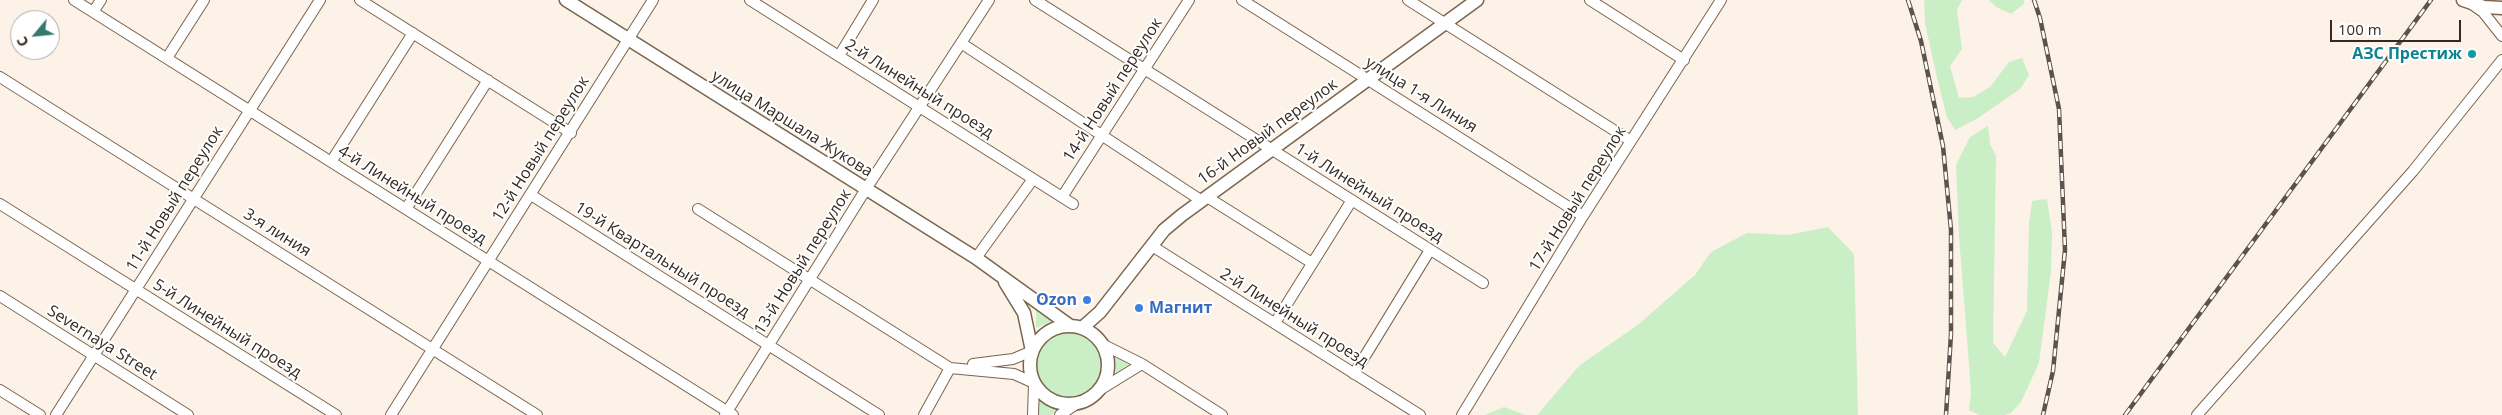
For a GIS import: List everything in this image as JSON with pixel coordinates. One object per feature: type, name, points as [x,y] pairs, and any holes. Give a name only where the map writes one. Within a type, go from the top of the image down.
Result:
[{"type":"main road","name":"улица Маршала Жукова","points":[[566,0],[976,258],[1075,326]]},
{"type":"main road","name":"16-й Новый переулок","points":[[1075,326],[1100,312],[1164,230],[1270,149],[1477,0]]},
{"type":"main road","points":[[2466,2],[2502,8]]},
{"type":"main road","name":"улица Маршала Жукова","points":[[1001,276],[1024,313],[1032,351]]},
{"type":"main road","points":[[1100,312],[1101,343],[1107,355],[1107,371],[1098,391],[1079,402],[1066,404],[1054,401],[1042,394],[1034,383],[1030,371],[1032,351],[1038,340],[1047,332],[1075,326],[1101,343]]},
{"type":"street","name":"4-й Линейный проезд","points":[[74,0],[729,414]]},
{"type":"street","points":[[93,12],[101,0]]},
{"type":"street","points":[[167,58],[204,0]]},
{"type":"street","name":"11-й Новый переулок","points":[[56,415],[320,0]]},
{"type":"street","points":[[360,0],[570,132]]},
{"type":"street","name":"12-й Новый переулок","points":[[391,415],[653,0]]},
{"type":"street","name":"2-й Линейный проезд","points":[[750,0],[763,3],[838,56],[1073,204]]},
{"type":"street","points":[[838,56],[873,0]]},
{"type":"street","name":"13-й Новый переулок","points":[[729,414],[866,189],[989,0]]},
{"type":"street","name":"1-й Линейный проезд","points":[[1035,0],[1483,283]]},
{"type":"street","name":"14-й Новый переулок","points":[[1062,197],[1189,0]]},
{"type":"street","name":"улица 1-я Линия","points":[[1242,0],[1583,216]]},
{"type":"street","points":[[1408,0],[1631,141]]},
{"type":"street","points":[[1590,0],[1684,60]]},
{"type":"street","name":"17-й Новый переулок","points":[[1462,415],[1583,216],[1721,0]]},
{"type":"street","points":[[2466,2],[2483,12],[2502,36]]},
{"type":"street","points":[[331,162],[413,33]]},
{"type":"street","points":[[961,43],[1102,135],[1312,263]]},
{"type":"street","points":[[2197,415],[2413,171],[2502,60]]},
{"type":"street","name":"3-я линия","points":[[0,77],[537,415]]},
{"type":"street","points":[[406,209],[488,80]]},
{"type":"street","points":[[976,258],[1033,179]]},
{"type":"street","name":"19-й Квартальный проезд","points":[[531,195],[879,415]]},
{"type":"street","points":[[1275,324],[1352,200]]},
{"type":"street","name":"5-й Линейный проезд","points":[[0,204],[336,415]]},
{"type":"street","points":[[698,209],[950,368],[1014,374],[1034,383],[1033,415]]},
{"type":"street","name":"2-й Линейный проезд","points":[[1152,246],[1420,415]]},
{"type":"street","points":[[1354,374],[1430,250]]},
{"type":"street","name":"Severnaya Street","points":[[0,296],[188,415]]},
{"type":"street","points":[[1101,343],[1142,364],[1222,415]]},
{"type":"street","points":[[950,368],[1013,359],[1032,351]]},
{"type":"street","points":[[1098,391],[1142,364]]},
{"type":"street","points":[[924,415],[950,368]]},
{"type":"street","points":[[0,390],[40,415]]},
{"type":"street","points":[[1060,415],[1079,402]]},
{"type":"green space","points":[[1924,0],[1962,0],[1957,10],[1962,49],[1950,66],[1959,98],[1973,97],[1990,87],[2009,62],[2022,58],[2029,75],[2020,89],[1978,118],[1955,130],[1947,117],[1937,78],[1925,23]]},
{"type":"green space","points":[[1989,0],[2024,0],[2024,4],[2011,14],[1996,7]]},
{"type":"green space","points":[[1988,126],[1990,144],[1996,156],[1993,343],[2005,357],[2027,311],[2029,223],[2032,201],[2047,199],[2052,232],[2051,271],[2039,363],[2021,402],[2011,413],[2005,415],[1979,415],[1969,410],[1971,391],[1959,236],[1956,165],[1970,137]]},
{"type":"green space","points":[[1828,227],[1854,254],[1858,415],[1537,415],[1580,365],[1639,324],[1695,275],[1711,252],[1747,233],[1788,235]]},
{"type":"green space","points":[[1036,306],[1056,320],[1036,328]]},
{"type":"green space","points":[[1062,332],[1076,332],[1088,337],[1097,346],[1102,358],[1100,378],[1093,389],[1076,398],[1062,398],[1050,393],[1041,384],[1036,372],[1036,358],[1041,346],[1050,337]]},
{"type":"green space","points":[[1115,355],[1131,366],[1116,373]]},
{"type":"green space","points":[[1037,400],[1057,411],[1051,415],[1037,415]]},
{"type":"green space","points":[[1504,407],[1525,415],[1485,415]]},
{"type":"railway","points":[[1908,0],[1921,41],[1943,146],[1951,230],[1951,334],[1946,415]]},
{"type":"railway","points":[[2034,0],[2040,18],[2059,109],[2065,250],[2053,371],[2043,415]]},
{"type":"railway","points":[[2125,415],[2431,0]]},
{"type":"place","name":"АЗС Престиж","points":[[2472,54]]},
{"type":"place","name":"Ozon","points":[[1087,300]]},
{"type":"place","name":"Магнит","points":[[1139,308]]}]
